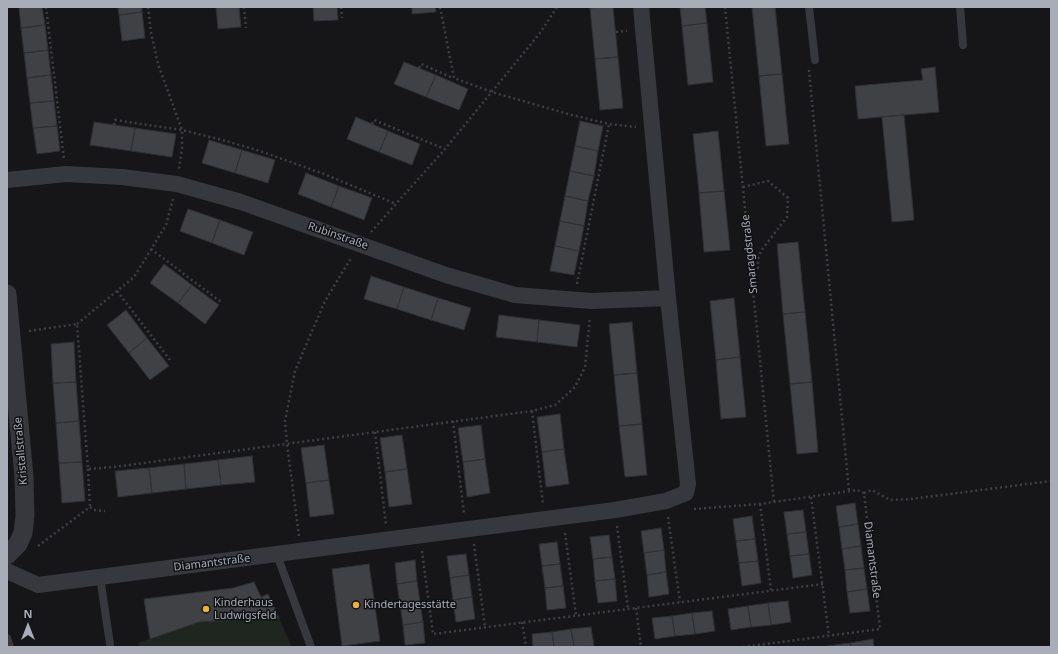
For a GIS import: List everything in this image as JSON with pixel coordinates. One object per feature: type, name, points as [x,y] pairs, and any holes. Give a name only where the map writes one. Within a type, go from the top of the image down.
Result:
[{"type":"street","points":[[640,7],[668,298]]},
{"type":"street","name":"Rubinstraße","points":[[7,180],[66,174],[122,177],[177,184],[241,202],[446,275],[516,295],[592,301],[668,298]]},
{"type":"street","name":"Kristallstraße","points":[[7,294],[24,477],[25,516],[24,533],[18,544],[9,553]]},
{"type":"street","name":"Diamantstraße","points":[[7,571],[38,585],[615,510],[666,501],[686,493],[688,484],[668,298]]},
{"type":"lane","points":[[809,7],[815,60]]},
{"type":"lane","points":[[960,7],[963,45]]},
{"type":"lane","points":[[277,555],[311,647]]},
{"type":"lane","points":[[100,577],[110,644]]},
{"type":"lane","points":[[7,638],[10,647]]},
{"type":"path","points":[[46,7],[66,174]]},
{"type":"path","points":[[244,7],[246,28]]},
{"type":"path","points":[[337,7],[341,7],[342,18]]},
{"type":"path","points":[[440,7],[454,78]]},
{"type":"path","name":"Smaragdstraße","points":[[724,7],[774,502]]},
{"type":"path","points":[[616,32],[630,31]]},
{"type":"path","points":[[815,60],[809,66],[849,491]]},
{"type":"path","points":[[419,68],[421,64],[492,92],[609,124],[652,129]]},
{"type":"path","points":[[114,125],[115,120],[182,130],[226,141],[260,151],[317,172],[396,204]]},
{"type":"path","points":[[372,124],[374,120],[445,149]]},
{"type":"path","points":[[574,300],[609,124]]},
{"type":"path","points":[[743,187],[768,181],[788,198],[787,216],[760,251],[758,268],[751,270]]},
{"type":"path","points":[[151,249],[221,302]]},
{"type":"path","points":[[117,291],[170,360]]},
{"type":"path","points":[[88,469],[114,467],[532,411],[556,405],[575,387],[585,367],[592,301]]},
{"type":"path","points":[[10,333],[77,324],[90,507]]},
{"type":"path","points":[[532,411],[545,519]]},
{"type":"path","points":[[453,421],[485,627]]},
{"type":"path","points":[[375,432],[388,539]]},
{"type":"path","points":[[694,509],[760,504],[856,490],[864,493],[872,490],[890,500],[911,499],[1051,481]]},
{"type":"path","name":"Diamantstraße","points":[[743,647],[880,629],[864,493]]},
{"type":"path","points":[[811,496],[829,636]]},
{"type":"path","points":[[666,501],[680,602]]},
{"type":"path","points":[[760,504],[771,590]]},
{"type":"path","points":[[9,553],[37,546],[90,507]]},
{"type":"path","points":[[90,507],[94,510],[105,512]]},
{"type":"path","points":[[615,510],[628,609]]},
{"type":"path","points":[[563,517],[576,615]]},
{"type":"path","points":[[420,535],[433,634],[823,584]]},
{"type":"path","points":[[636,608],[641,647]]},
{"type":"path","points":[[522,622],[526,647]]},
{"type":"shaded area","points":[[279,618],[292,647],[139,647],[138,643],[199,622]]},
{"type":"building","points":[[19,7],[42,7],[45,25],[21,28]]},
{"type":"building","points":[[118,7],[142,7],[142,12],[119,15]]},
{"type":"building","points":[[216,7],[239,7],[241,27],[218,29]]},
{"type":"building","points":[[313,7],[337,7],[338,20],[314,21]]},
{"type":"building","points":[[412,7],[435,7],[436,12],[412,14]]},
{"type":"building","points":[[613,7],[618,57],[595,59],[590,8]]},
{"type":"building","points":[[680,7],[705,7],[707,23],[682,26]]},
{"type":"building","points":[[752,7],[775,7],[782,74],[759,76]]},
{"type":"building","points":[[142,12],[145,38],[122,41],[119,15]]},
{"type":"building","points":[[707,23],[713,82],[688,85],[682,26]]},
{"type":"building","points":[[45,25],[48,50],[24,53],[21,28]]},
{"type":"building","points":[[48,50],[51,75],[27,78],[24,53]]},
{"type":"building","points":[[618,57],[623,108],[600,110],[595,59]]},
{"type":"building","points":[[404,62],[436,75],[426,97],[394,84]]},
{"type":"building","points":[[935,67],[939,112],[858,119],[855,86],[923,80],[921,69]]},
{"type":"building","points":[[782,74],[789,144],[766,146],[759,76]]},
{"type":"building","points":[[51,75],[54,101],[30,103],[27,78]]},
{"type":"building","points":[[436,75],[468,89],[459,110],[426,97]]},
{"type":"building","points":[[54,101],[57,126],[33,128],[30,103]]},
{"type":"building","points":[[904,115],[914,220],[892,222],[882,117]]},
{"type":"building","points":[[356,117],[388,131],[379,152],[347,139]]},
{"type":"building","points":[[580,121],[603,126],[598,151],[575,146]]},
{"type":"building","points":[[94,122],[135,128],[131,151],[90,145]]},
{"type":"building","points":[[57,126],[60,151],[37,154],[33,128]]},
{"type":"building","points":[[135,128],[176,134],[172,157],[131,151]]},
{"type":"building","points":[[388,131],[420,144],[412,165],[379,152]]},
{"type":"building","points":[[718,131],[724,191],[699,193],[693,134]]},
{"type":"building","points":[[209,140],[242,150],[235,173],[202,163]]},
{"type":"building","points":[[575,146],[598,151],[594,176],[570,171]]},
{"type":"building","points":[[242,150],[275,160],[268,183],[235,173]]},
{"type":"building","points":[[570,171],[594,176],[588,201],[565,196]]},
{"type":"building","points":[[306,173],[339,186],[331,207],[298,194]]},
{"type":"building","points":[[339,186],[372,198],[364,220],[331,207]]},
{"type":"building","points":[[724,191],[730,250],[704,252],[699,193]]},
{"type":"building","points":[[565,196],[588,201],[584,226],[560,221]]},
{"type":"building","points":[[188,209],[220,220],[212,243],[180,231]]},
{"type":"building","points":[[220,220],[253,232],[244,255],[212,243]]},
{"type":"building","points":[[560,221],[584,226],[579,251],[555,246]]},
{"type":"building","points":[[798,242],[805,312],[783,314],[777,244]]},
{"type":"building","points":[[555,246],[579,251],[574,275],[550,271]]},
{"type":"building","points":[[164,264],[192,285],[178,303],[150,283]]},
{"type":"building","points":[[371,276],[404,287],[397,309],[364,299]]},
{"type":"building","points":[[192,285],[219,305],[205,324],[178,303]]},
{"type":"building","points":[[404,287],[438,298],[431,320],[397,309]]},
{"type":"building","points":[[438,298],[471,308],[464,330],[431,320]]},
{"type":"building","points":[[734,298],[740,357],[716,360],[710,301]]},
{"type":"building","points":[[126,310],[147,338],[129,353],[107,325]]},
{"type":"building","points":[[805,312],[812,382],[790,384],[783,314]]},
{"type":"building","points":[[499,315],[539,320],[537,342],[496,337]]},
{"type":"building","points":[[539,320],[580,325],[577,347],[537,342]]},
{"type":"building","points":[[632,322],[637,373],[614,375],[609,324]]},
{"type":"building","points":[[147,338],[169,366],[150,380],[129,353]]},
{"type":"building","points":[[74,342],[76,382],[53,383],[51,344]]},
{"type":"building","points":[[740,357],[746,417],[721,419],[716,360]]},
{"type":"building","points":[[637,373],[642,424],[619,426],[614,375]]},
{"type":"building","points":[[76,382],[79,421],[56,423],[53,383]]},
{"type":"building","points":[[812,382],[818,452],[797,454],[790,384]]},
{"type":"building","points":[[560,414],[564,449],[542,452],[537,417]]},
{"type":"building","points":[[79,421],[82,462],[59,463],[56,423]]},
{"type":"building","points":[[642,424],[647,475],[625,477],[619,426]]},
{"type":"building","points":[[481,425],[485,459],[463,462],[458,428]]},
{"type":"building","points":[[402,435],[407,469],[385,472],[380,438]]},
{"type":"building","points":[[324,445],[329,480],[306,483],[301,448]]},
{"type":"building","points":[[564,449],[569,484],[546,487],[542,452]]},
{"type":"building","points":[[252,456],[255,482],[221,485],[218,460]]},
{"type":"building","points":[[485,459],[490,493],[467,497],[463,462]]},
{"type":"building","points":[[218,460],[221,485],[186,489],[184,464]]},
{"type":"building","points":[[82,462],[85,501],[62,503],[59,463]]},
{"type":"building","points":[[184,464],[186,489],[152,493],[149,468]]},
{"type":"building","points":[[149,468],[152,493],[118,497],[115,471]]},
{"type":"building","points":[[407,469],[412,504],[389,507],[385,472]]},
{"type":"building","points":[[329,480],[334,514],[310,517],[306,483]]},
{"type":"building","points":[[855,503],[858,524],[839,527],[836,506]]},
{"type":"building","points":[[803,510],[806,532],[787,534],[784,512]]},
{"type":"building","points":[[752,516],[755,539],[736,541],[733,519]]},
{"type":"building","points":[[858,524],[861,546],[842,549],[839,527]]},
{"type":"building","points":[[661,528],[664,550],[644,553],[641,531]]},
{"type":"building","points":[[806,532],[809,554],[790,556],[787,534]]},
{"type":"building","points":[[609,535],[612,557],[593,559],[590,537]]},
{"type":"building","points":[[755,539],[758,561],[739,563],[736,541]]},
{"type":"building","points":[[557,542],[560,564],[542,566],[539,544]]},
{"type":"building","points":[[861,546],[864,568],[845,570],[842,549]]},
{"type":"building","points":[[664,550],[666,572],[647,575],[644,553]]},
{"type":"building","points":[[466,554],[469,575],[450,578],[447,556]]},
{"type":"building","points":[[809,554],[812,575],[793,578],[790,556]]},
{"type":"building","points":[[612,557],[615,579],[595,581],[593,559]]},
{"type":"building","points":[[415,560],[417,581],[397,584],[395,563]]},
{"type":"building","points":[[758,561],[761,583],[742,586],[739,563]]},
{"type":"building","name":"Kindertagesstätte","points":[[369,564],[380,641],[342,646],[332,569]]},
{"type":"building","points":[[560,564],[563,586],[545,588],[542,566]]},
{"type":"building","points":[[864,568],[867,589],[847,592],[845,570]]},
{"type":"building","points":[[666,572],[669,594],[649,597],[647,575]]},
{"type":"building","points":[[469,575],[472,597],[453,600],[450,578]]},
{"type":"building","points":[[615,579],[617,601],[598,603],[595,581]]},
{"type":"building","points":[[417,581],[420,602],[400,604],[397,584]]},
{"type":"building","name":"Kinderhaus Ludwigsfeld","points":[[254,582],[271,618],[199,622],[150,639],[144,599],[233,588]]},
{"type":"building","points":[[563,586],[566,608],[547,610],[545,588]]},
{"type":"building","points":[[867,589],[870,611],[850,613],[847,592]]},
{"type":"building","points":[[268,594],[279,618],[271,618],[261,597]]},
{"type":"building","points":[[472,597],[475,619],[456,622],[453,600]]},
{"type":"building","points":[[788,601],[791,622],[771,625],[768,603]]},
{"type":"building","points":[[420,602],[423,622],[403,625],[400,604]]},
{"type":"building","points":[[768,603],[771,625],[751,627],[748,606]]},
{"type":"building","points":[[748,606],[751,627],[731,630],[728,609]]},
{"type":"building","points":[[712,611],[715,631],[695,634],[692,613]]},
{"type":"building","points":[[692,613],[695,634],[675,636],[672,616]]},
{"type":"building","points":[[672,616],[675,636],[655,639],[652,618]]},
{"type":"building","points":[[423,622],[425,643],[405,645],[403,625]]},
{"type":"building","points":[[591,627],[594,646],[574,647],[571,629]]},
{"type":"building","points":[[571,629],[574,647],[554,647],[552,632]]},
{"type":"building","points":[[552,632],[554,647],[533,647],[532,634]]},
{"type":"building","points":[[873,639],[874,647],[851,647],[850,643]]},
{"type":"building","points":[[850,643],[851,647],[827,647],[827,646]]},
{"type":"place","name":"Kindertagesstätte","points":[[356,605]]},
{"type":"place","name":"Kinderhaus Ludwigsfeld","points":[[206,609]]}]
